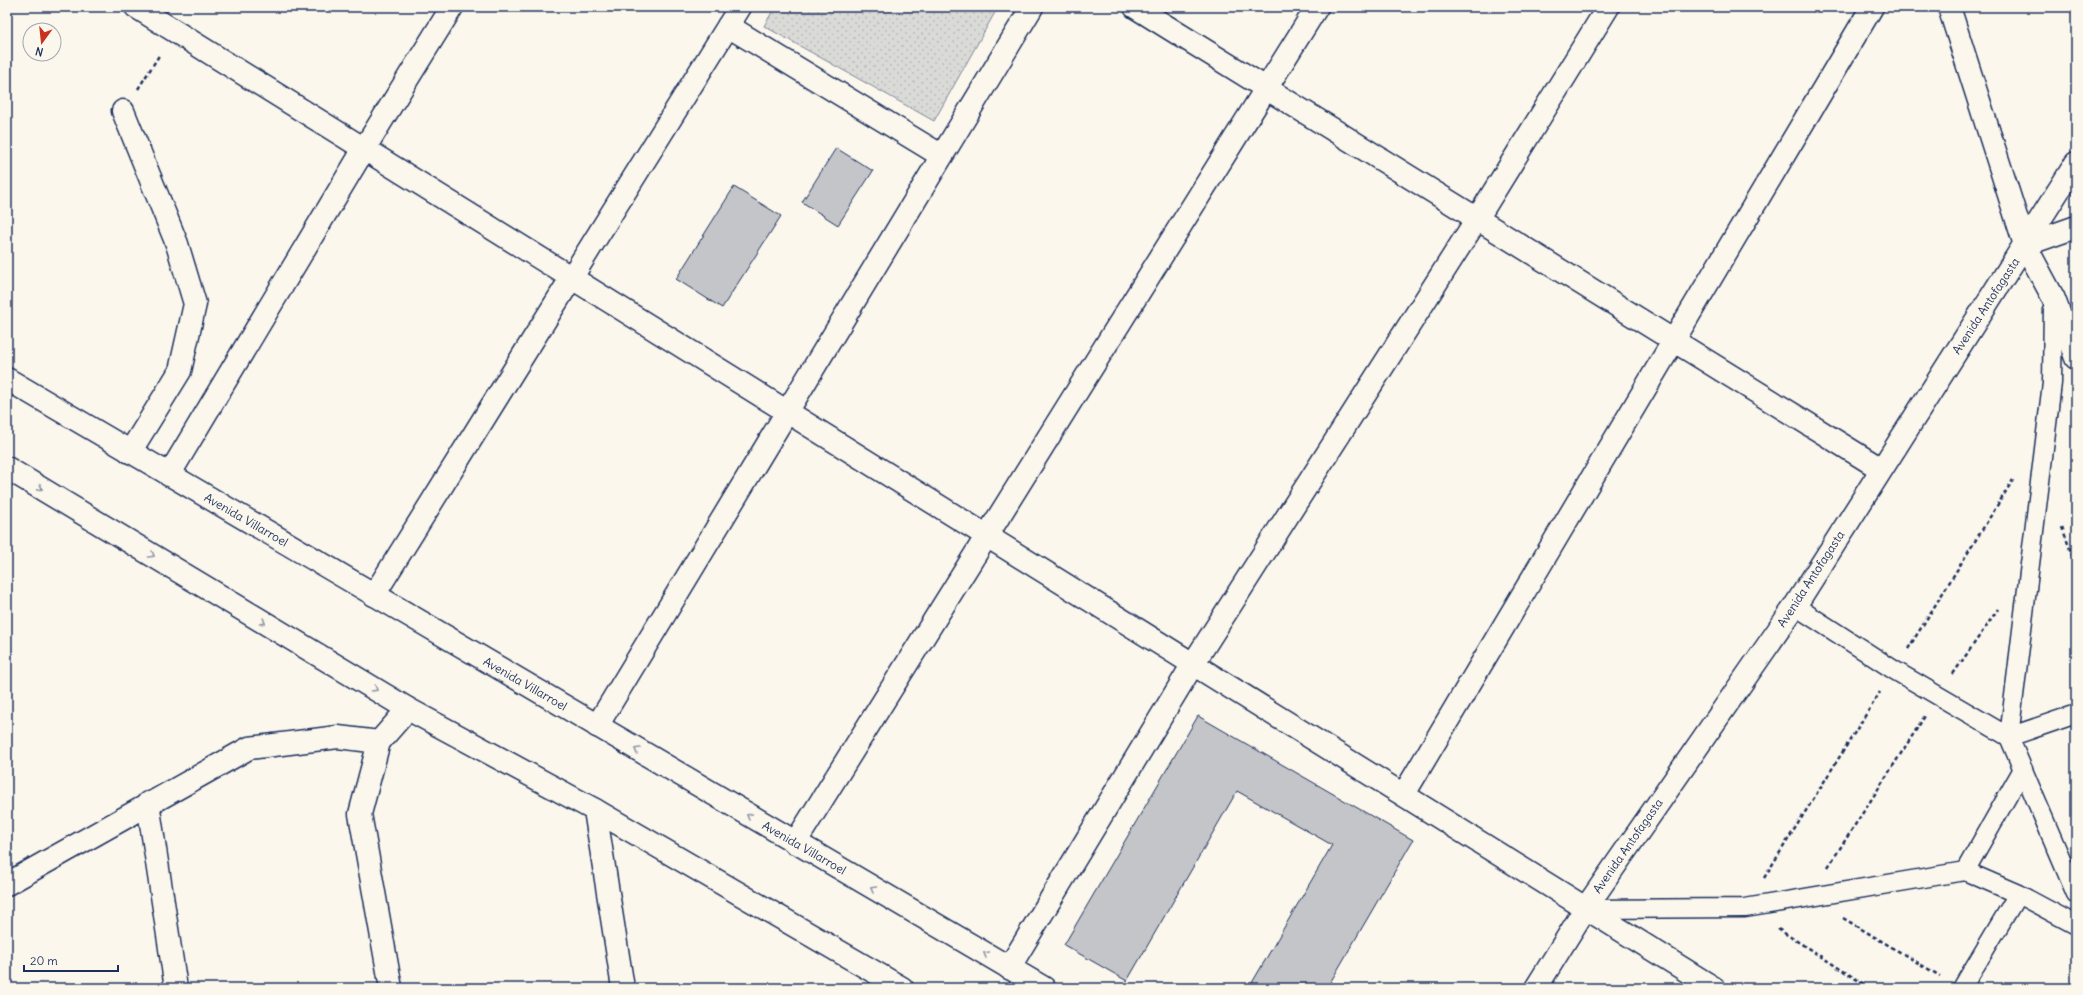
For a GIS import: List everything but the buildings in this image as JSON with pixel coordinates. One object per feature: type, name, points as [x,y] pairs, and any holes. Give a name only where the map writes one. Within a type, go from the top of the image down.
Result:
[{"type":"street","points":[[136,7],[160,14],[175,31],[1714,988]]},
{"type":"street","points":[[169,475],[364,149],[452,7]]},
{"type":"street","points":[[374,596],[740,7]]},
{"type":"street","points":[[597,726],[1032,7]]},
{"type":"street","points":[[1135,7],[1880,469]]},
{"type":"street","points":[[795,843],[1317,7]]},
{"type":"street","points":[[1009,968],[1193,664],[1477,219],[1608,7]]},
{"type":"street","points":[[1404,794],[1675,341],[1872,7]]},
{"type":"street","points":[[1949,7],[2025,245],[2054,299],[2076,358]]},
{"type":"street","points":[[728,26],[942,156]]},
{"type":"street","points":[[123,111],[177,244],[194,304],[180,371],[130,452]]},
{"type":"street","name":"Avenida Antofagasta","points":[[1536,988],[1585,909],[1795,606],[1880,469],[2025,245],[2076,163]]},
{"type":"street","points":[[2025,245],[2076,228]]},
{"type":"street","name":"Avenida Villarroel","points":[[7,379],[374,596],[1044,988]]},
{"type":"street","points":[[7,468],[408,709],[595,810],[876,980],[902,988]]},
{"type":"street","points":[[391,988],[360,814],[379,742],[408,709]]},
{"type":"street","points":[[7,884],[148,803],[249,748],[338,737],[379,742]]},
{"type":"street","points":[[148,803],[176,988]]},
{"type":"street","points":[[595,810],[623,988]]},
{"type":"lane","points":[[2054,299],[2052,383],[2009,737],[2076,894]]},
{"type":"lane","points":[[1795,606],[1894,670],[2009,737],[2076,714]]},
{"type":"lane","points":[[1965,871],[2023,769]]},
{"type":"lane","points":[[1585,909],[1745,908],[1965,871],[2018,894],[2076,925]]},
{"type":"lane","points":[[1955,984],[2018,894]]},
{"type":"path","points":[[123,111],[175,31]]},
{"type":"path","points":[[1870,988],[1745,908],[2017,473]]},
{"type":"path","points":[[1955,984],[1809,897],[1938,696],[2000,606]]},
{"type":"shaded area","points":[[775,7],[998,7],[934,121],[764,26]]}]
